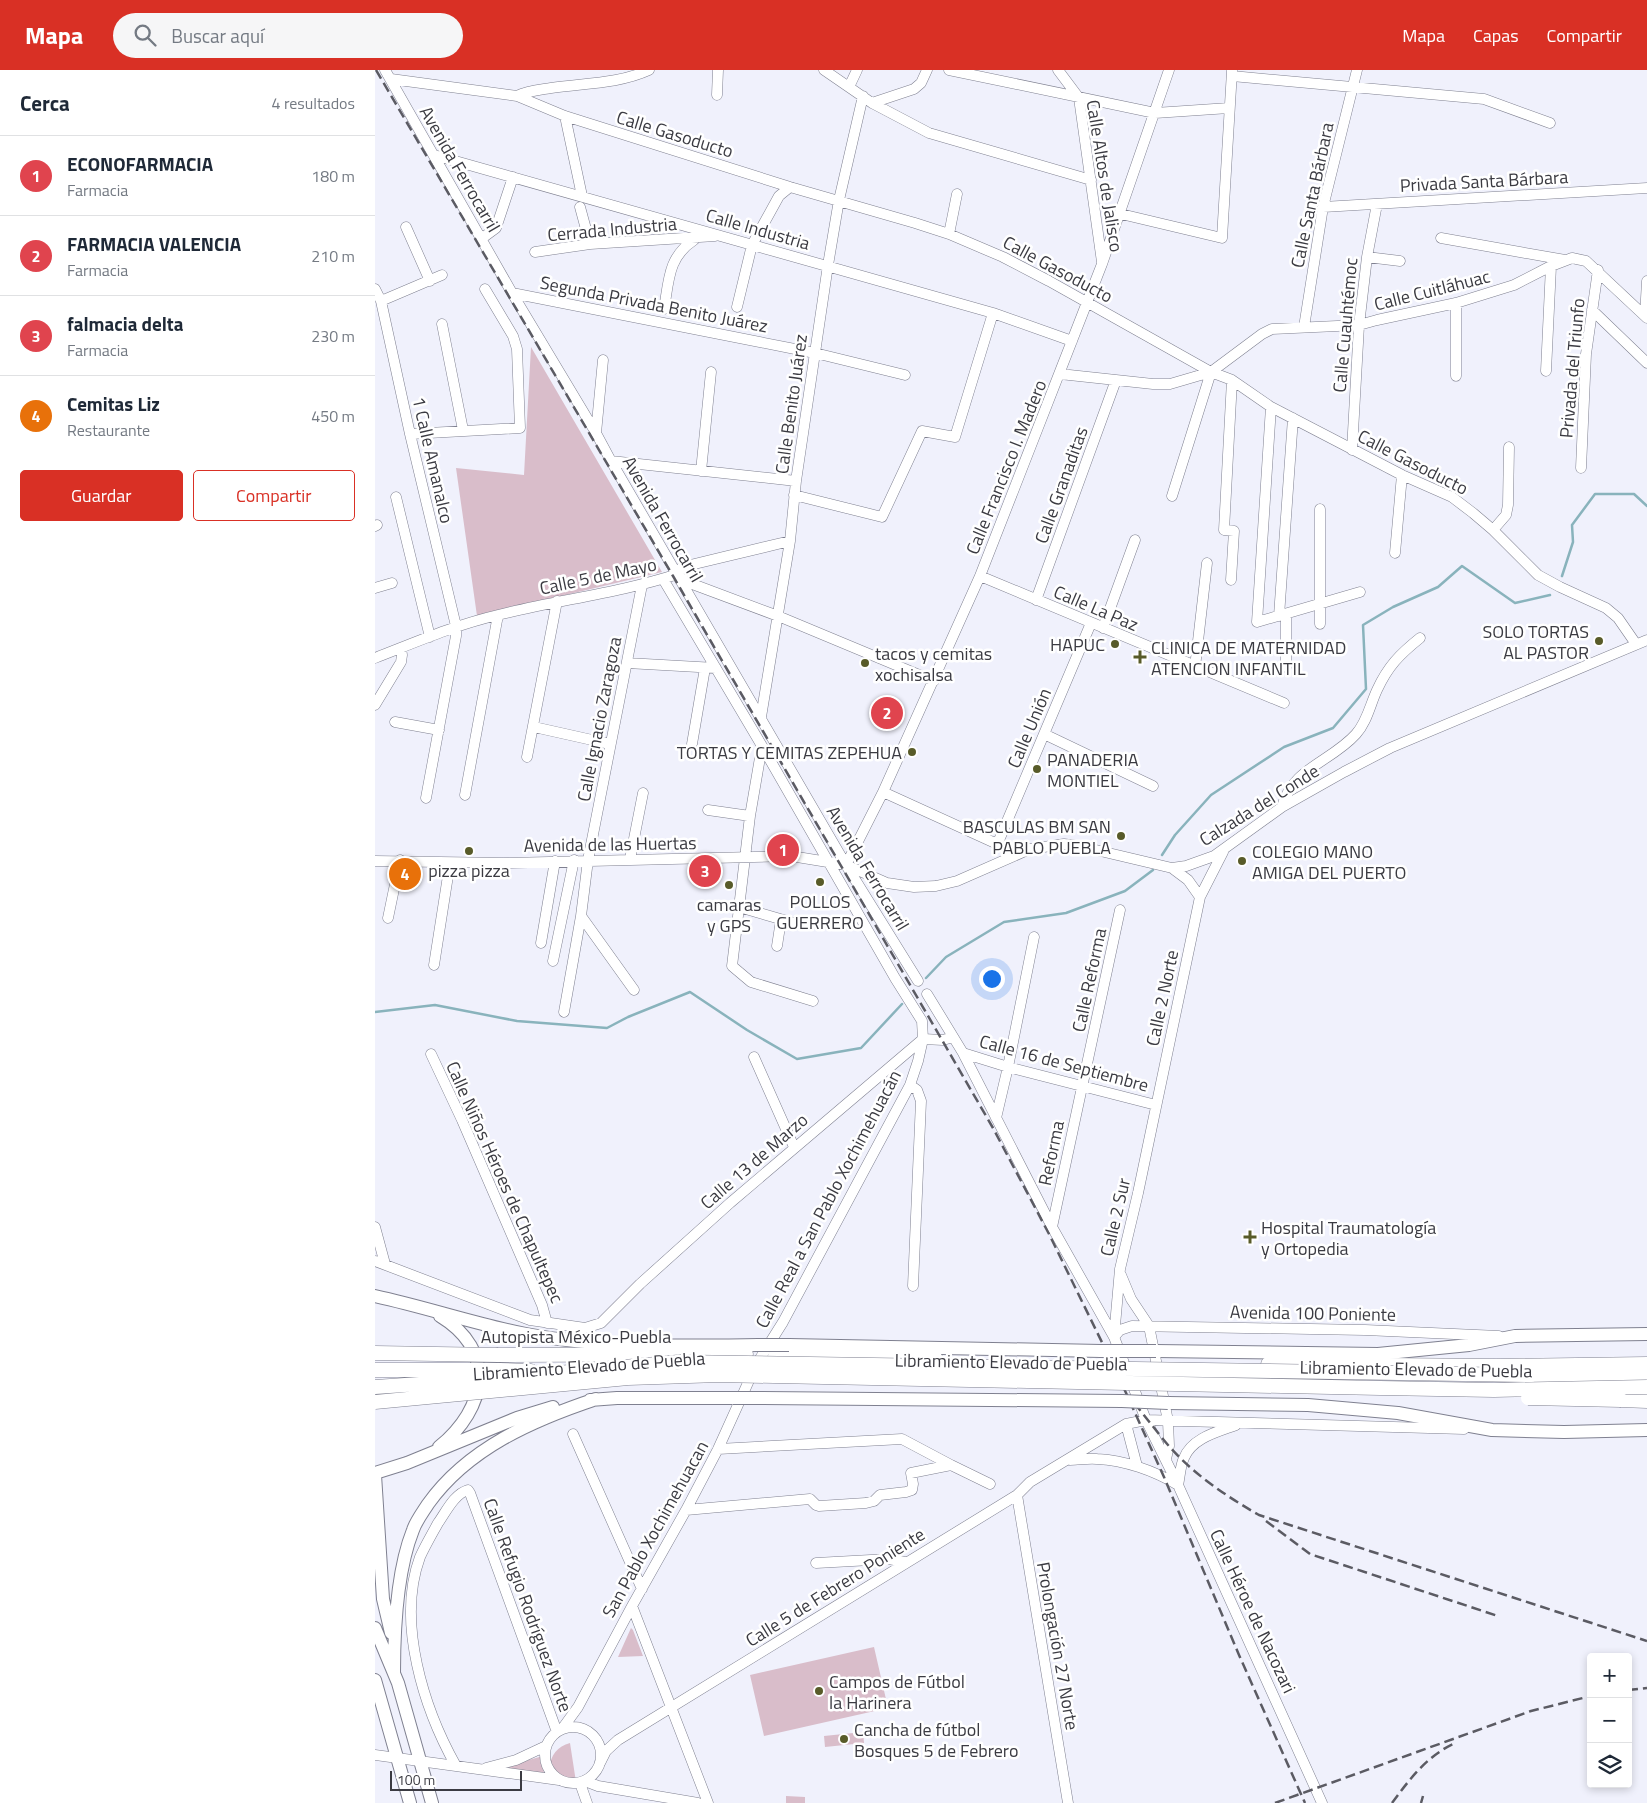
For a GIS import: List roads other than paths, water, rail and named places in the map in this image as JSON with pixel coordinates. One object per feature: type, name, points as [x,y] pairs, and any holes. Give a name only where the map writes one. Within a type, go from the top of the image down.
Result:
[{"type":"highway","name":"Autopista México-Puebla","points":[[375,1353],[1158,1357],[1486,1366],[1647,1364]]},
{"type":"highway","name":"Libramiento Elevado de Puebla","points":[[375,1387],[493,1379],[679,1362],[1496,1376],[1647,1375]]},
{"type":"highway","name":"Autopista México-Puebla","points":[[375,1370],[499,1370],[1166,1396],[1496,1395],[1647,1392]]},
{"type":"highway","name":"Libramiento Elevado de Puebla","points":[[375,1402],[628,1378],[719,1375],[1494,1390],[1647,1387]]},
{"type":"highway","points":[[1494,1390],[1513,1396],[1532,1398],[1647,1401]]},
{"type":"main road","points":[[375,1296],[527,1334],[623,1344],[789,1345],[1103,1357]]},
{"type":"main road","points":[[425,1457],[446,1442],[468,1416],[476,1398],[479,1374],[477,1358],[473,1347],[465,1335],[431,1310]]},
{"type":"main road","points":[[1158,1357],[1378,1354],[1469,1345],[1515,1336],[1647,1334]]},
{"type":"main road","points":[[394,1643],[383,1599],[377,1473],[425,1457],[517,1418],[564,1404],[617,1398],[1119,1395]]},
{"type":"main road","points":[[1166,1396],[1398,1413],[1492,1430],[1564,1432],[1647,1430]]},
{"type":"main road","points":[[394,1673],[394,1643],[402,1574],[413,1531],[425,1509],[442,1487],[462,1467],[502,1439],[556,1413],[596,1399]]},
{"type":"main road","points":[[375,1628],[399,1683],[432,1803]]},
{"type":"main road","points":[[375,1680],[396,1758],[411,1803]]},
{"type":"street","name":"Avenida Ferrocarril","points":[[385,70],[481,239],[596,433],[846,865],[918,981]]},
{"type":"street","points":[[517,96],[562,87],[635,77],[649,70]]},
{"type":"street","points":[[717,95],[718,70]]},
{"type":"street","points":[[824,70],[872,103],[929,133],[1091,180]]},
{"type":"street","points":[[849,87],[857,70]]},
{"type":"street","points":[[872,103],[914,89],[921,83],[927,70]]},
{"type":"street","points":[[949,70],[1155,113],[1229,108]]},
{"type":"street","name":"Calle Altos de Jalisco","points":[[1057,70],[1079,98],[1102,264]]},
{"type":"street","name":"Calle Francisco I. Madero","points":[[846,865],[883,792],[980,576],[1121,214],[1169,70]]},
{"type":"street","name":"Calle Santa Bárbara","points":[[1304,327],[1323,207],[1357,70]]},
{"type":"street","points":[[1121,214],[1222,238],[1231,116],[1229,108],[1232,73],[1352,87],[1485,99],[1550,123]]},
{"type":"street","name":"Calle Gasoducto","points":[[391,79],[517,96],[565,116],[790,187],[949,234],[1003,257],[1211,372],[1232,380],[1293,418],[1403,475],[1452,497],[1493,530],[1538,575],[1606,608],[1618,618],[1636,644]]},
{"type":"street","name":"Calle Benito Juárez","points":[[761,717],[790,541],[796,481],[828,265],[839,200],[863,96]]},
{"type":"street","points":[[565,116],[582,196]]},
{"type":"street","name":"Calle Industria","points":[[434,155],[993,313],[1072,341]]},
{"type":"street","points":[[481,239],[496,228],[513,177]]},
{"type":"street","points":[[737,307],[752,245],[779,196],[790,187]]},
{"type":"street","name":"Privada Santa Bárbara","points":[[1323,207],[1647,188]]},
{"type":"street","points":[[949,234],[957,194]]},
{"type":"street","name":"Calle Cuauhtémoc","points":[[1353,450],[1359,325],[1367,257],[1377,204]]},
{"type":"street","points":[[580,207],[590,244]]},
{"type":"street","points":[[406,227],[430,281]]},
{"type":"street","name":"Cerrada Industria","points":[[535,252],[590,244],[721,236]]},
{"type":"street","points":[[664,309],[670,271],[676,256],[683,247],[695,238]]},
{"type":"street","points":[[1441,238],[1565,260]]},
{"type":"street","points":[[1367,257],[1400,261]]},
{"type":"street","name":"Calle Cuitláhuac","points":[[1211,372],[1262,334],[1272,329],[1359,325],[1456,303],[1514,285],[1565,260],[1579,258],[1586,260],[1598,270],[1646,317]]},
{"type":"street","points":[[1547,371],[1551,266]]},
{"type":"street","name":"Privada del Triunfo","points":[[1581,468],[1586,354],[1598,270]]},
{"type":"street","points":[[377,295],[430,281],[442,275]]},
{"type":"street","points":[[1646,317],[1647,281]]},
{"type":"street","points":[[410,434],[520,428],[517,349],[513,336],[485,289]]},
{"type":"street","name":"Segunda Privada Benito Juárez","points":[[513,293],[815,353],[905,375]]},
{"type":"street","name":"1 Calle Amanalco","points":[[377,295],[456,626],[456,636],[426,798]]},
{"type":"street","points":[[1456,303],[1456,376]]},
{"type":"street","points":[[1592,310],[1647,363]]},
{"type":"street","points":[[795,495],[882,517],[923,431],[955,437],[993,313]]},
{"type":"street","points":[[442,324],[463,430]]},
{"type":"street","points":[[596,433],[603,360]]},
{"type":"street","points":[[701,471],[711,372]]},
{"type":"street","points":[[1060,374],[1153,384],[1170,384],[1211,372]]},
{"type":"street","points":[[1173,496],[1211,372]]},
{"type":"street","name":"Calle Granaditas","points":[[1036,600],[1116,380]]},
{"type":"street","points":[[1231,580],[1234,531],[1224,530],[1232,380]]},
{"type":"street","points":[[1271,406],[1257,622],[1359,592]]},
{"type":"street","points":[[1287,667],[1282,615],[1293,418]]},
{"type":"street","points":[[1493,530],[1506,515],[1509,504],[1509,447]]},
{"type":"street","points":[[611,461],[796,481]]},
{"type":"street","points":[[1395,553],[1403,475]]},
{"type":"street","points":[[396,497],[431,637]]},
{"type":"street","points":[[1320,509],[1320,624]]},
{"type":"street","points":[[1103,628],[1135,540]]},
{"type":"street","points":[[677,574],[682,568],[790,541]]},
{"type":"street","points":[[1195,667],[1207,562]]},
{"type":"street","name":"Calle 5 de Mayo","points":[[375,658],[456,626],[557,601],[642,585],[677,574],[687,582],[778,616],[934,681]]},
{"type":"street","name":"Calle La Paz","points":[[980,576],[1283,704]]},
{"type":"street","name":"Calle Real a San Pablo Xochimehuacán","points":[[663,579],[762,746],[895,978],[922,1021],[923,1039],[910,1085],[783,1322],[756,1365]]},
{"type":"street","points":[[375,588],[392,583]]},
{"type":"street","name":"Calle Ignacio Zaragoza","points":[[564,1012],[581,916],[588,860],[642,585]]},
{"type":"street","points":[[527,757],[557,601]]},
{"type":"street","points":[[465,795],[498,615]]},
{"type":"street","name":"Calle Unión","points":[[997,845],[1091,623]]},
{"type":"street","points":[[1282,808],[1284,798],[1291,785],[1304,772],[1342,747],[1357,733],[1367,716],[1385,674],[1398,655],[1420,638]]},
{"type":"street","name":"Calzada del Conde","points":[[846,865],[887,883],[914,888],[957,882],[1017,853],[1046,845],[1064,844],[1079,846],[1172,868],[1207,859],[1224,850],[1282,808],[1389,748],[1647,640]]},
{"type":"street","points":[[375,705],[401,662],[401,648]]},
{"type":"street","points":[[627,663],[716,668]]},
{"type":"street","points":[[692,744],[705,668]]},
{"type":"street","points":[[395,722],[439,730]]},
{"type":"street","points":[[534,727],[610,744]]},
{"type":"street","points":[[1044,734],[1153,786]]},
{"type":"street","points":[[762,746],[750,816],[732,966],[751,982],[813,1001]]},
{"type":"street","points":[[630,859],[643,792]]},
{"type":"street","points":[[883,792],[1017,853]]},
{"type":"street","points":[[708,810],[750,816]]},
{"type":"street","name":"Calle 2 Norte","points":[[1156,1105],[1200,897],[1224,850]]},
{"type":"street","name":"Avenida de las Huertas","points":[[375,861],[555,861],[791,856],[846,865]]},
{"type":"street","points":[[388,918],[400,860]]},
{"type":"street","points":[[553,961],[574,860]]},
{"type":"street","points":[[541,942],[555,861]]},
{"type":"street","points":[[434,965],[450,862]]},
{"type":"street","points":[[1172,868],[1188,880],[1200,897]]},
{"type":"street","points":[[739,907],[794,923]]},
{"type":"street","name":"Calle Reforma","points":[[1082,1087],[1120,910]]},
{"type":"street","points":[[581,916],[634,990]]},
{"type":"street","points":[[777,946],[781,920]]},
{"type":"street","points":[[996,1118],[1034,937]]},
{"type":"street","points":[[927,994],[963,1053],[1052,1226],[1114,1337]]},
{"type":"street","points":[[923,1039],[943,1040],[953,1037]]},
{"type":"street","name":"Calle 13 de Marzo","points":[[547,1323],[585,1328],[601,1323],[640,1284],[794,1147],[923,1039]]},
{"type":"street","name":"Calle 16 de Septiembre","points":[[963,1053],[1082,1087],[1156,1105]]},
{"type":"street","name":"Calle Niños Héroes de Chapultepec","points":[[431,1054],[462,1120],[542,1305],[547,1323]]},
{"type":"street","points":[[754,1057],[794,1147]]},
{"type":"street","points":[[910,1085],[917,1090],[921,1101],[913,1286]]},
{"type":"street","name":"Reforma","points":[[1052,1226],[1082,1087]]},
{"type":"street","name":"Calle 2 Sur","points":[[1114,1337],[1120,1269],[1156,1105]]},
{"type":"street","points":[[375,1227],[385,1264]]},
{"type":"street","points":[[375,1261],[530,1320],[547,1323]]},
{"type":"street","points":[[1120,1269],[1131,1299],[1149,1326],[1168,1421],[1169,1446],[1166,1459]]},
{"type":"street","points":[[527,1334],[530,1320]]},
{"type":"street","name":"Avenida 100 Poniente","points":[[1114,1337],[1120,1330],[1132,1326],[1365,1330],[1515,1336]]},
{"type":"street","name":"Calle Héroe de Nacozari","points":[[1114,1337],[1146,1420],[1178,1485],[1322,1803]]},
{"type":"street","name":"San Pablo Xochimehuacan","points":[[559,1731],[578,1707],[686,1510],[718,1449],[756,1365]]},
{"type":"street","name":"Calle 5 de Febrero Poniente","points":[[600,1763],[606,1751],[618,1740],[905,1562],[1017,1495],[1030,1482],[1126,1424],[1146,1420],[1492,1430]]},
{"type":"street","points":[[1178,1485],[1183,1460],[1193,1445],[1204,1437],[1241,1422]]},
{"type":"street","points":[[1126,1424],[1137,1466]]},
{"type":"street","points":[[573,1434],[642,1589]]},
{"type":"street","points":[[718,1449],[902,1439],[990,1484]]},
{"type":"street","name":"Calle 5 de Febrero Poniente","points":[[1066,1460],[1098,1458],[1137,1466],[1164,1476],[1178,1485]]},
{"type":"street","points":[[686,1510],[810,1499],[815,1505],[819,1506],[874,1501],[880,1495],[912,1490],[911,1473],[951,1465]]},
{"type":"street","name":"Calle Refugio Rodríguez Norte","points":[[456,1766],[441,1736],[427,1698],[413,1642],[411,1610],[415,1577],[420,1557],[435,1529],[453,1501],[462,1491],[468,1490],[471,1493],[559,1731]]},
{"type":"street","name":"Prolongación 27 Norte","points":[[1017,1495],[1068,1803]]},
{"type":"street","points":[[816,1563],[889,1560],[905,1562]]},
{"type":"street","points":[[632,1606],[708,1803]]},
{"type":"street","points":[[578,1707],[579,1721],[582,1729]]},
{"type":"street","points":[[559,1780],[552,1775],[544,1757],[550,1738],[559,1731],[570,1727],[582,1729],[594,1736],[608,1740],[618,1740]]},
{"type":"street","points":[[582,1782],[595,1772],[600,1763],[600,1749],[594,1736]]},
{"type":"street","points":[[478,1770],[516,1760],[546,1746]]},
{"type":"street","points":[[375,1754],[569,1783],[582,1782],[698,1803]]},
{"type":"street","points":[[582,1782],[587,1803]]},
{"type":"waterway","points":[[1562,576],[1573,542],[1572,525],[1595,494],[1634,494],[1647,506]]},
{"type":"waterway","points":[[1162,855],[1175,835],[1211,795],[1284,747],[1333,728],[1366,689],[1363,625],[1393,607],[1438,587],[1462,566],[1515,603],[1550,595]]},
{"type":"waterway","points":[[926,978],[946,957],[1004,922],[1066,913],[1125,891],[1153,870]]},
{"type":"waterway","points":[[375,1012],[435,1005],[517,1021],[607,1028],[628,1017],[690,992],[747,1030],[797,1059],[861,1048],[902,1004]]},
{"type":"railway","points":[[376,70],[673,576],[993,1128],[1049,1234],[1117,1373],[1305,1803]]},
{"type":"railway","points":[[1134,1403],[1168,1445],[1188,1466],[1222,1492],[1259,1515],[1647,1641]]},
{"type":"railway","points":[[1266,1521],[1310,1554],[1498,1616]]},
{"type":"railway","points":[[1632,1690],[1647,1688]]},
{"type":"railway","points":[[1275,1803],[1531,1711],[1587,1697]]},
{"type":"railway","points":[[1392,1803],[1426,1762],[1453,1744]]},
{"type":"railway","points":[[1421,1803],[1423,1796]]},
{"type":"place","name":"SOLO TORTAS AL PASTOR","points":[[1599,641]]},
{"type":"place","name":"HAPUC","points":[[1115,644]]},
{"type":"place","name":"CLINICA DE MATERNIDAD ATENCION INFANTIL","points":[[1140,657]]},
{"type":"place","name":"tacos y cemitas xochisalsa","points":[[865,663]]},
{"type":"place","name":"FARMACIA VALENCIA","points":[[887,713]]},
{"type":"place","name":"TORTAS Y CEMITAS ZEPEHUA","points":[[912,752]]},
{"type":"place","name":"PANADERIA MONTIEL","points":[[1037,769]]},
{"type":"place","name":"BASCULAS BM SAN PABLO PUEBLA","points":[[1121,836]]},
{"type":"place","name":"ECONOFARMACIA","points":[[783,850]]},
{"type":"place","name":"pizza pizza","points":[[469,851]]},
{"type":"place","name":"COLEGIO MANO AMIGA DEL PUERTO","points":[[1242,861]]},
{"type":"place","name":"falmacia delta","points":[[705,871]]},
{"type":"place","name":"Cemitas Liz","points":[[405,874]]},
{"type":"place","name":"POLLOS GUERRERO","points":[[820,882]]},
{"type":"place","name":"camaras y GPS","points":[[729,885]]},
{"type":"place","name":"Hospital Traumatología y Ortopedia","points":[[1250,1237]]},
{"type":"place","name":"Campos de Fútbol la Harinera","points":[[819,1691]]},
{"type":"place","name":"Cancha de fútbol Bosques 5 de Febrero","points":[[844,1739]]}]
